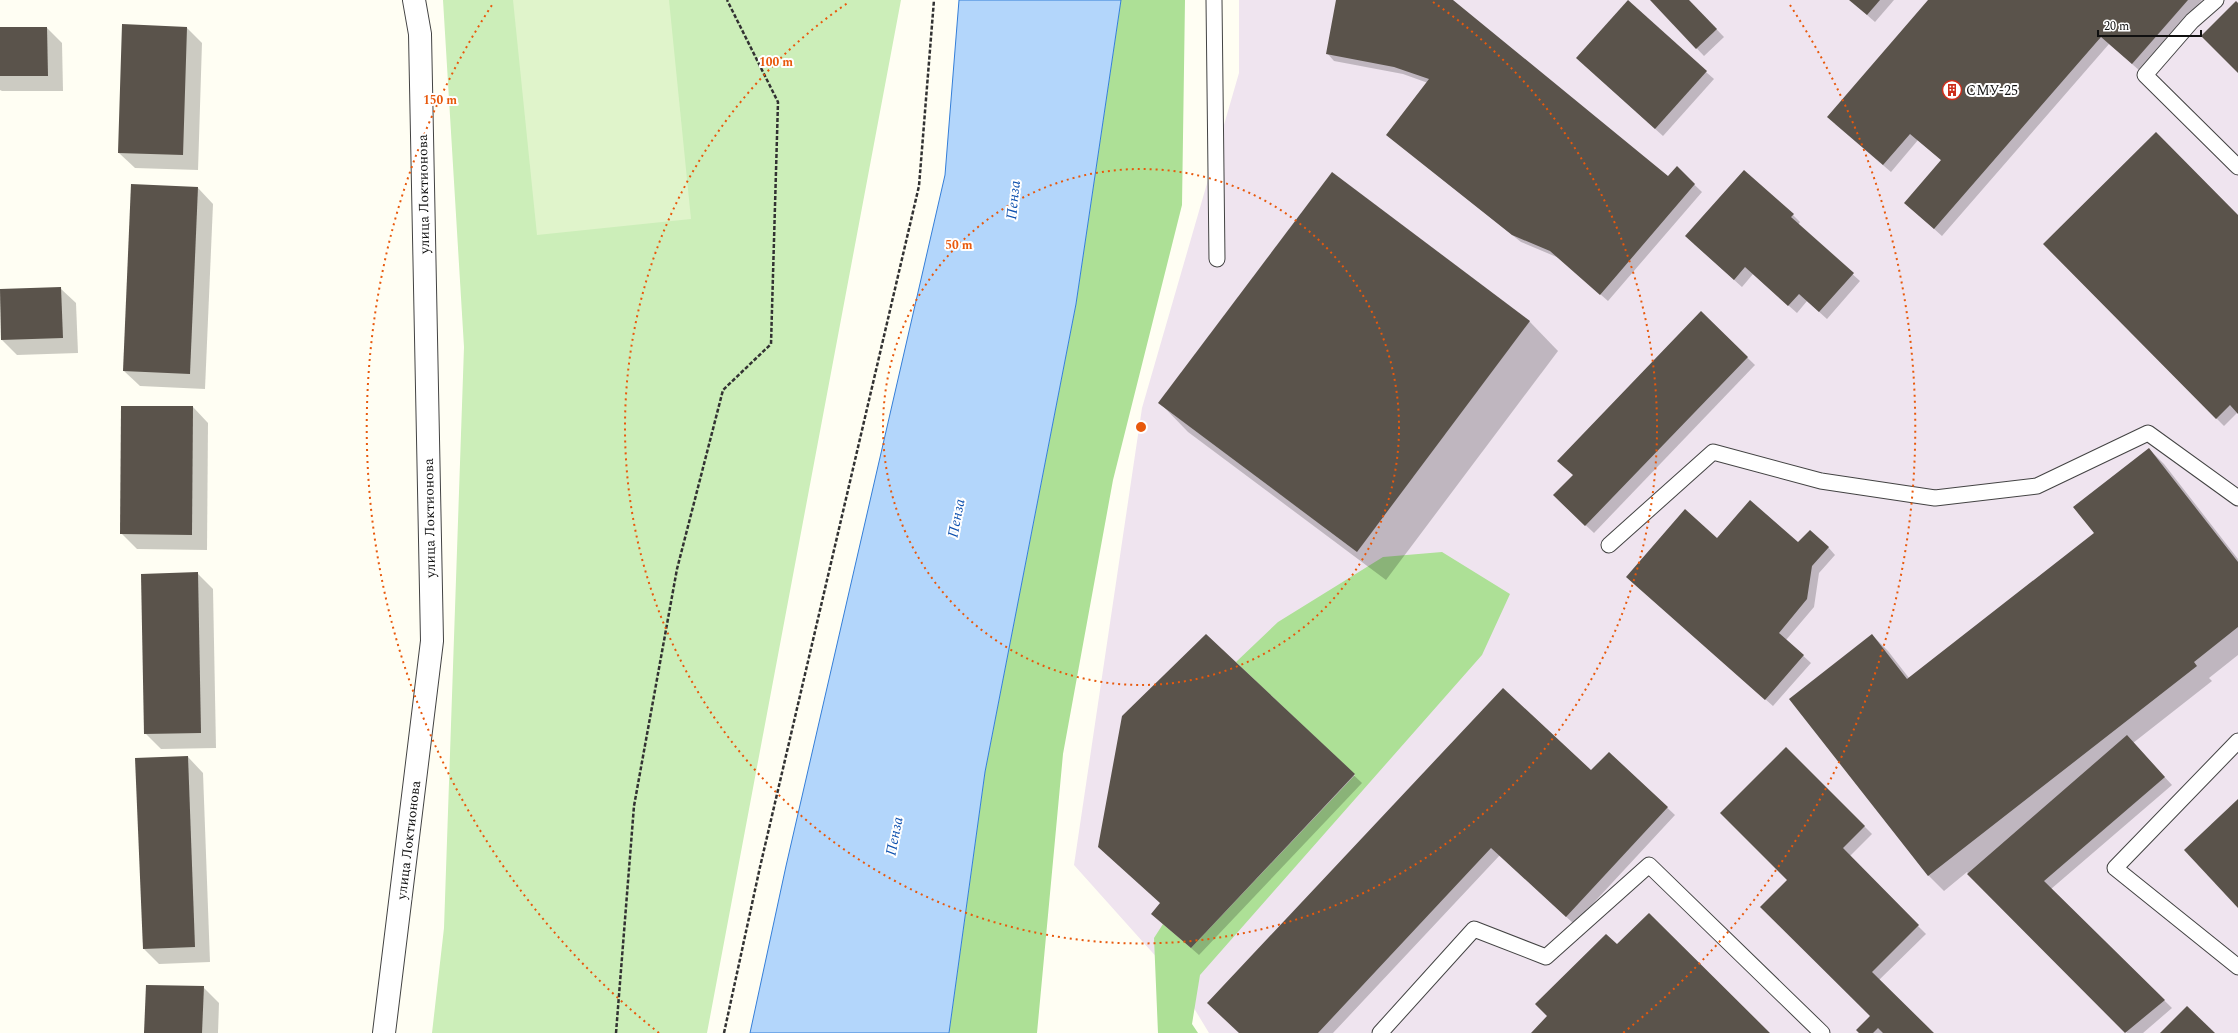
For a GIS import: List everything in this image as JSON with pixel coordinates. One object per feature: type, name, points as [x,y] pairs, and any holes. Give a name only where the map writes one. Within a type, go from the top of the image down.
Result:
[{"type":"street","name":"улица Локтионова","points":[[384,1033],[432,641],[420,34],[414,0]]},
{"type":"lane","points":[[1214,0],[1217,259]]},
{"type":"lane","points":[[2216,0],[2192,21],[2145,75],[2238,167]]},
{"type":"lane","points":[[1609,545],[1713,452],[1821,481],[1936,498],[2037,486],[2148,434],[2238,498]]},
{"type":"lane","points":[[2238,741],[2115,868],[2238,967]]},
{"type":"lane","points":[[1380,1033],[1474,929],[1546,957],[1649,865],[1822,1033]]},
{"type":"path","points":[[616,1033],[634,806],[677,569],[722,390],[771,344],[778,102],[727,0]]},
{"type":"path","points":[[724,1033],[760,867],[919,186],[934,0]]},
{"type":"shaded area","points":[[1239,0],[2238,0],[2238,1033],[1209,1033],[1177,980],[1074,865],[1142,408],[1239,73]]},
{"type":"green space","points":[[443,0],[901,0],[707,1033],[432,1033],[444,928],[464,347]]},
{"type":"green space","points":[[513,0],[669,0],[691,219],[537,235]]},
{"type":"green space","points":[[1121,0],[1185,0],[1182,205],[1113,480],[1063,754],[1037,1033],[949,1033],[985,772],[1076,304]]},
{"type":"green space","points":[[1442,552],[1510,594],[1482,655],[1200,975],[1192,1024],[1198,1033],[1158,1033],[1154,938],[1163,924],[1191,948],[1355,775],[1236,662],[1278,622],[1383,557]]},
{"type":"water","name":"Пенза","points":[[959,0],[1121,0],[1076,304],[985,772],[949,1033],[750,1033],[786,866],[945,175]]},
{"type":"building","points":[[1336,0],[1453,0],[1668,176],[1677,166],[1695,184],[1600,295],[1550,251],[1512,235],[1386,135],[1429,79],[1394,67],[1326,54]]},
{"type":"building","points":[[1628,0],[1707,71],[1655,129],[1576,58]]},
{"type":"building","points":[[1650,0],[1689,0],[1717,29],[1696,49]]},
{"type":"building","points":[[1849,0],[1880,0],[1867,15]]},
{"type":"building","name":"СМУ-25","points":[[1928,0],[2188,0],[2132,64],[2101,37],[1934,229],[1904,203],[1941,160],[1910,134],[1883,165],[1827,117]]},
{"type":"building","points":[[2236,1],[2238,3],[2238,73],[2201,36]]},
{"type":"building","points":[[122,24],[187,27],[183,155],[118,153]]},
{"type":"building","points":[[0,27],[47,27],[48,76],[0,76]]},
{"type":"building","points":[[2156,132],[2238,215],[2238,414],[2230,405],[2216,419],[2043,244]]},
{"type":"building","points":[[1744,170],[1794,214],[1791,217],[1854,273],[1819,312],[1799,294],[1788,306],[1745,267],[1734,280],[1685,236]]},
{"type":"building","points":[[1332,172],[1530,321],[1357,552],[1158,403]]},
{"type":"building","points":[[131,184],[198,187],[190,374],[123,371]]},
{"type":"building","points":[[61,287],[63,338],[1,340],[0,289]]},
{"type":"building","points":[[1701,311],[1748,357],[1585,526],[1553,495],[1573,475],[1557,461]]},
{"type":"building","points":[[121,406],[193,406],[192,535],[120,534]]},
{"type":"building","points":[[2149,448],[2238,562],[2238,627],[2194,662],[2197,666],[1928,876],[1789,699],[1872,634],[1907,679],[2094,533],[2073,507]]},
{"type":"building","points":[[1750,500],[1798,542],[1810,530],[1829,547],[1812,566],[1807,599],[1779,633],[1804,655],[1765,700],[1626,577],[1685,509],[1717,538]]},
{"type":"building","points":[[198,572],[201,733],[144,734],[141,574]]},
{"type":"building","points":[[1206,634],[1355,774],[1191,948],[1151,914],[1160,903],[1098,847],[1122,716]]},
{"type":"building","points":[[1503,688],[1591,770],[1609,752],[1668,807],[1566,917],[1491,848],[1318,1033],[1239,1033],[1207,1003]]},
{"type":"building","points":[[2127,735],[2165,777],[2044,881],[2165,1000],[2125,1033],[1967,874]]},
{"type":"building","points":[[1786,747],[1865,826],[1843,848],[1919,925],[1872,972],[1934,1033],[1883,1033],[1878,1028],[1873,1033],[1859,1033],[1856,1030],[1870,1016],[1760,907],[1787,880],[1720,813]]},
{"type":"building","points":[[188,756],[195,947],[143,949],[135,758]]},
{"type":"building","points":[[2238,799],[2238,908],[2184,850]]},
{"type":"building","points":[[1649,913],[1770,1033],[1531,1033],[1547,1016],[1535,1004],[1606,934],[1617,944]]},
{"type":"building","points":[[146,985],[204,986],[202,1033],[144,1033]]},
{"type":"building","points":[[2187,1006],[2215,1033],[2160,1033]]},
{"type":"place","name":"СМУ-25","points":[[1952,90]]}]
